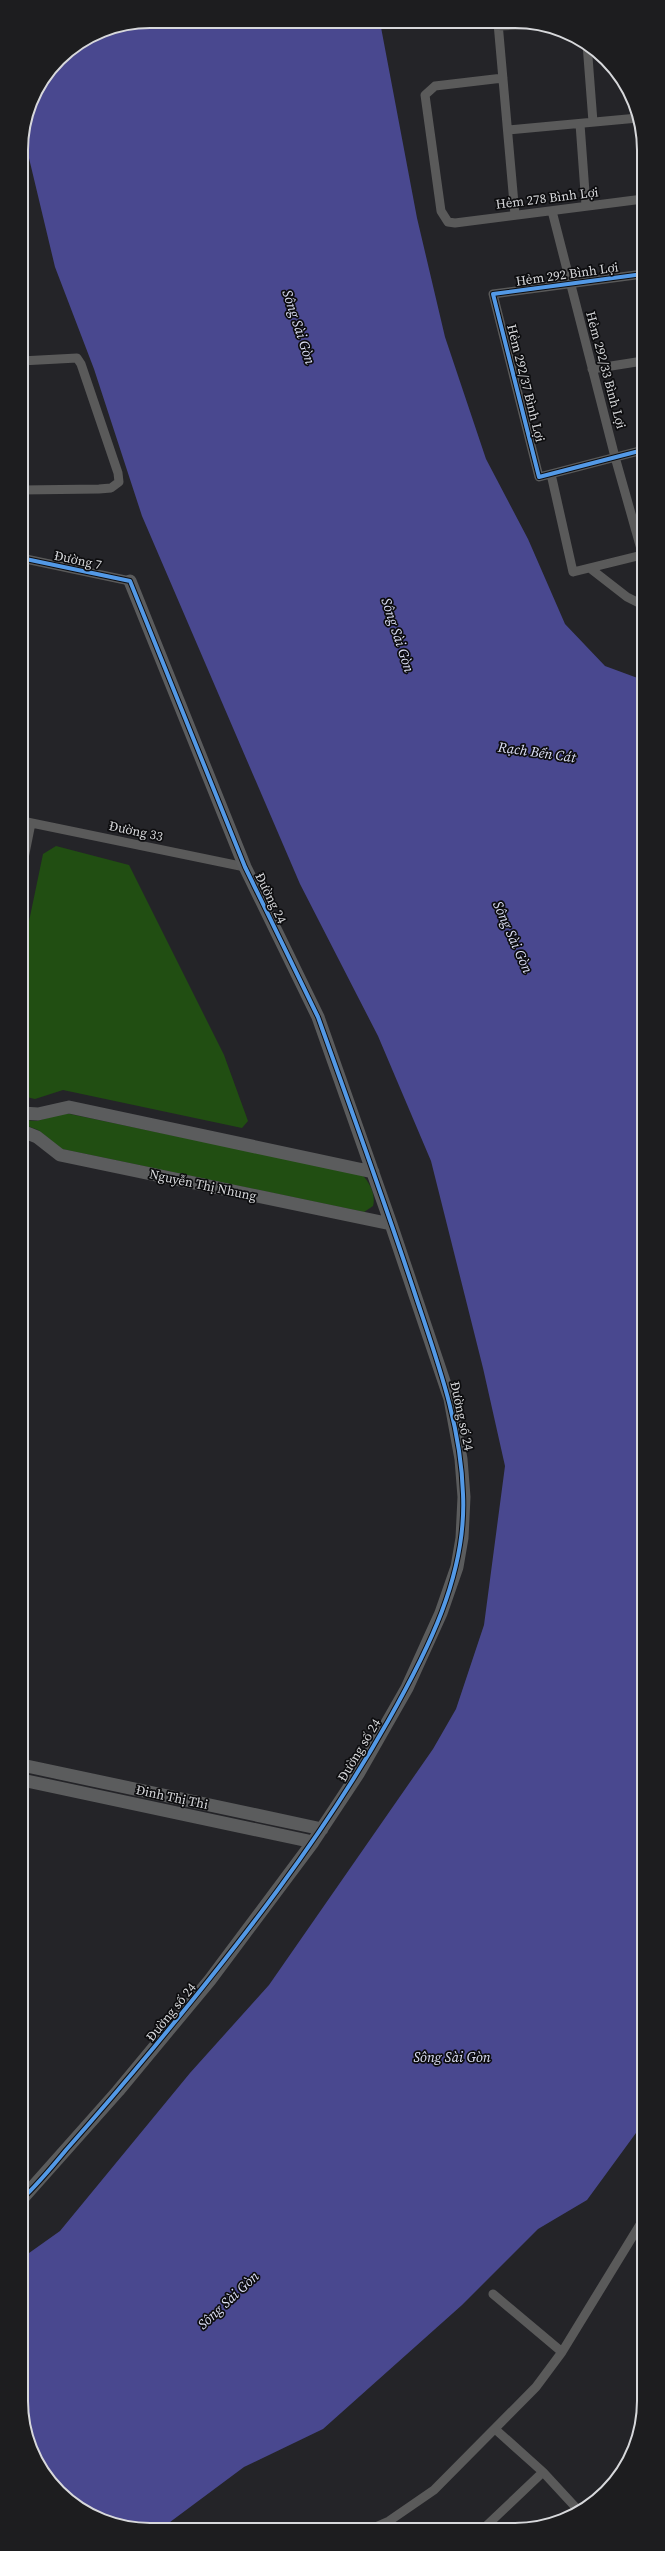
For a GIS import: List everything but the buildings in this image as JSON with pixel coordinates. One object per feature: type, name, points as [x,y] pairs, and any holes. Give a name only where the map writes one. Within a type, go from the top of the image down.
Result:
[{"type":"street","points":[[498,28],[515,215]]},
{"type":"street","points":[[587,51],[593,122]]},
{"type":"street","name":"Hẻm 278 Bình Lợi","points":[[503,78],[434,86],[425,95],[441,211],[448,222],[455,223],[637,200]]},
{"type":"street","points":[[508,130],[633,118]]},
{"type":"street","points":[[580,124],[586,206]]},
{"type":"street","name":"Hẻm 292/33 Bình Lợi","points":[[552,211],[615,457],[637,535]]},
{"type":"street","name":"Hẻm 292 Bình Lợi","points":[[493,294],[637,275]]},
{"type":"street","name":"Hẻm 292/37 Bình Lợi","points":[[493,294],[539,477],[551,474]]},
{"type":"street","points":[[28,361],[77,358],[81,364],[116,466],[118,482],[111,488],[28,490]]},
{"type":"street","points":[[592,369],[637,361]]},
{"type":"street","points":[[637,452],[551,474],[573,572],[637,557]]},
{"type":"street","name":"Đường 7","points":[[28,559],[130,581]]},
{"type":"street","points":[[591,568],[627,597],[637,602]]},
{"type":"street","name":"Đường 24","points":[[130,581],[245,867],[318,1017],[391,1224]]},
{"type":"street","name":"Đường 33","points":[[28,822],[245,867]]},
{"type":"street","points":[[28,838],[31,823]]},
{"type":"street","points":[[28,1113],[38,1114],[69,1108],[373,1172]]},
{"type":"street","name":"Nguyễn Thị Nhung","points":[[28,1133],[37,1137],[60,1155],[391,1224]]},
{"type":"street","name":"Đường số 24","points":[[28,2192],[118,2091],[210,1980],[313,1842],[358,1774],[407,1688],[441,1613],[457,1567],[462,1538],[464,1497],[461,1459],[450,1399],[391,1224]]},
{"type":"street","name":"Đinh Thị Thi","points":[[28,1766],[322,1829]]},
{"type":"street","name":"Đinh Thị Thi","points":[[28,1781],[313,1842]]},
{"type":"street","points":[[384,2523],[434,2490],[536,2387],[562,2352],[637,2229]]},
{"type":"street","points":[[493,2294],[562,2352]]},
{"type":"street","points":[[495,2430],[543,2472],[575,2507]]},
{"type":"street","points":[[489,2523],[543,2472]]},
{"type":"green space","points":[[56,846],[129,865],[224,1055],[248,1121],[242,1128],[63,1090],[35,1099],[28,1097],[28,926],[43,854]]},
{"type":"green space","points":[[61,1114],[70,1114],[362,1175],[368,1181],[372,1189],[374,1202],[373,1206],[364,1212],[62,1149],[38,1130],[28,1126],[28,1120],[37,1121]]},
{"type":"water","name":"Sông Sài Gòn","points":[[381,28],[417,218],[445,337],[486,459],[528,539],[565,624],[605,666],[637,678],[637,2132],[587,2200],[538,2229],[462,2305],[323,2429],[244,2467],[169,2523],[126,2521],[103,2514],[89,2507],[69,2493],[58,2482],[44,2462],[32,2433],[29,2417],[28,2254],[60,2231],[190,2073],[269,1985],[433,1749],[456,1709],[484,1625],[505,1466],[483,1368],[431,1161],[378,1036],[300,884],[142,516],[94,369],[55,267],[28,154],[28,142],[32,118],[37,103],[53,76],[69,58],[89,44],[103,37],[134,29]]},
{"type":"cycle path","points":[[637,275],[493,294],[539,477],[637,452]]},
{"type":"cycle path","points":[[28,559],[130,581],[245,867],[318,1017],[384,1202],[439,1366],[458,1442],[463,1494],[463,1524],[458,1554],[442,1612],[403,1695],[363,1764],[308,1848],[249,1929],[155,2046],[28,2193]]},
{"type":"water label","name":"Rạch Bến Cát","points":[[537,752]]}]
